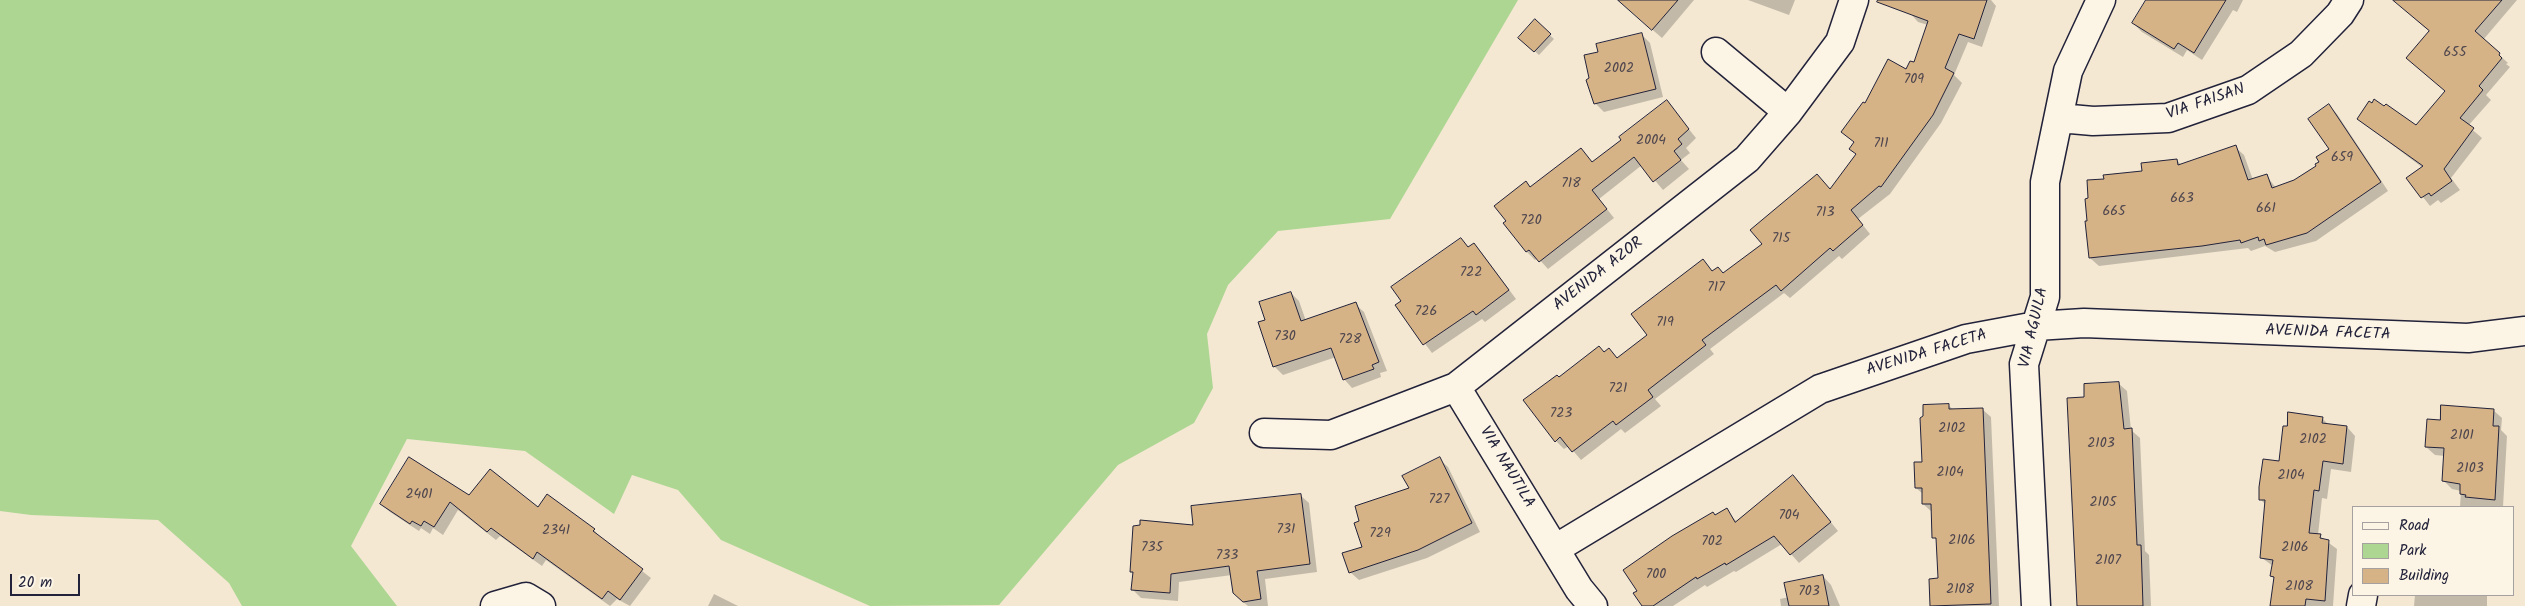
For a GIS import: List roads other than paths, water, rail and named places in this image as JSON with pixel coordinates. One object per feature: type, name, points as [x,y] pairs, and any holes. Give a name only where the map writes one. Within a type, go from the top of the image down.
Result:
[{"type":"street","name":"AVENIDA AZOR","points":[[1264,433],[1331,435],[1456,387],[1747,158],[1788,112],[1840,42],[1854,0]]},
{"type":"street","name":"VIA AGUILA","points":[[2036,606],[2024,364],[2045,297],[2045,182],[2068,71],[2101,0]]},
{"type":"street","name":"VIA FAISAN","points":[[2059,118],[2092,121],[2168,118],[2248,90],[2301,54],[2340,14],[2349,0]]},
{"type":"street","points":[[1716,52],[1788,112]]},
{"type":"street","name":"AVENIDA FACETA","points":[[1555,549],[1820,389],[1966,339],[2036,326],[2084,324],[2468,338],[2525,331]]},
{"type":"street","name":"VIA NAUTILA","points":[[1456,387],[1579,589],[1593,606]]},
{"type":"street","points":[[495,606],[526,597],[541,606]]}]
